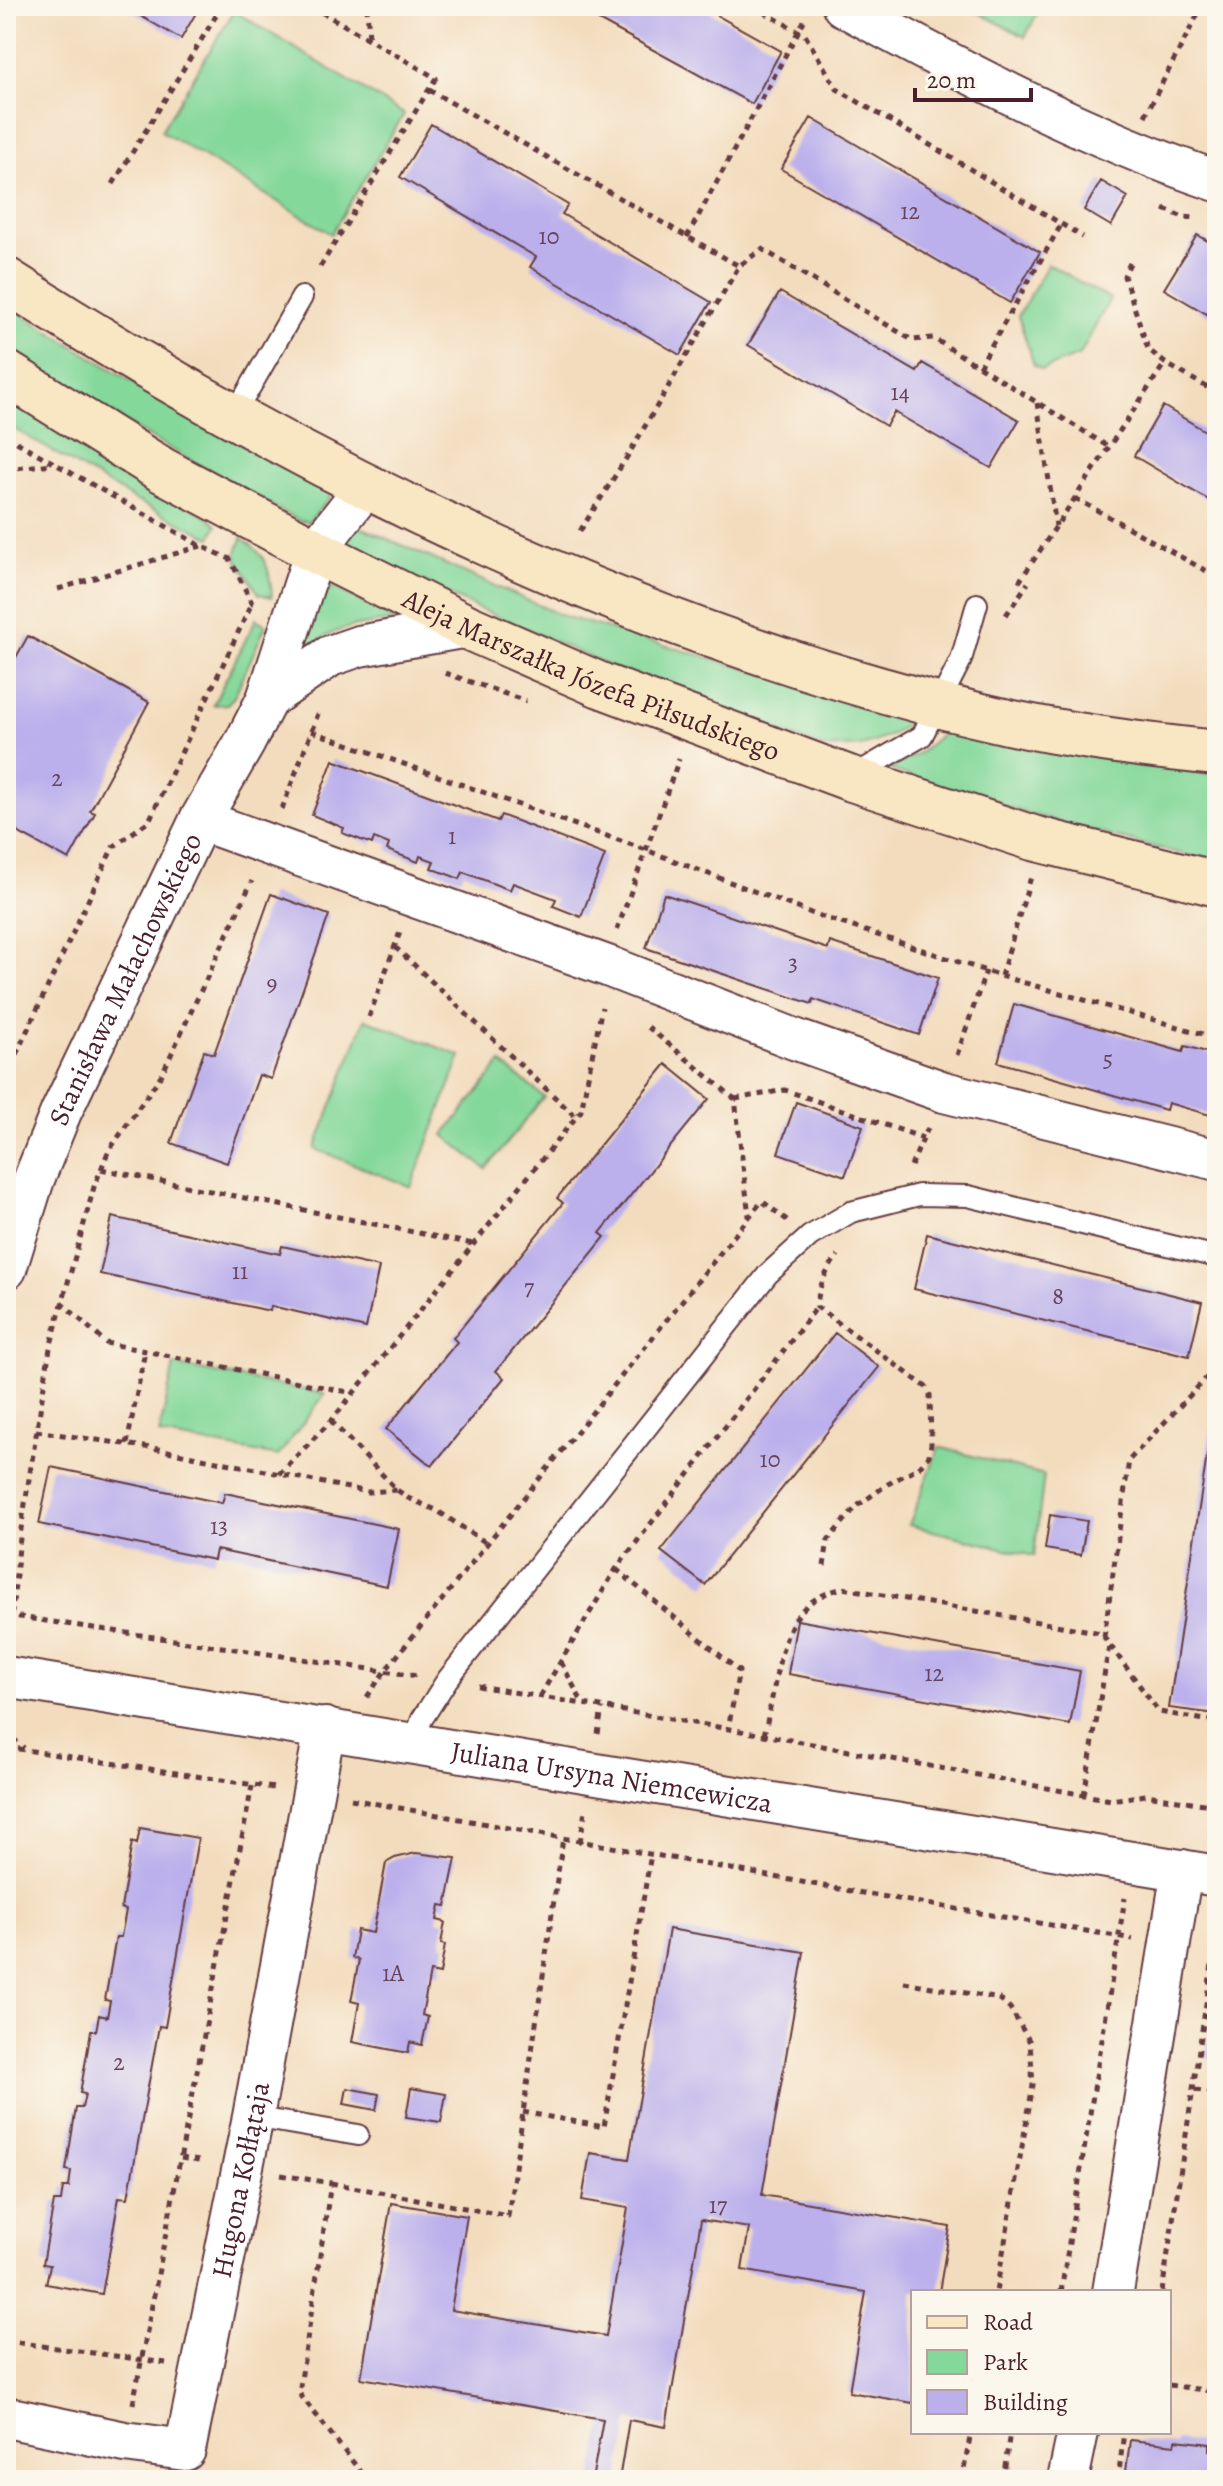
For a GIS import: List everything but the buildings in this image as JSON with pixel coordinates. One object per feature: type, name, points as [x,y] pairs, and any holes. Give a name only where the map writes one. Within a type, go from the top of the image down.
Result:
[{"type":"street","points":[[843,6],[1016,98],[1132,150],[1217,181]]},
{"type":"street","points":[[6,280],[233,417],[367,485],[485,542],[687,625],[776,658],[940,705],[1079,735],[1217,753]]},
{"type":"street","name":"Aleja Marszałka Józefa Piłsudskiego","points":[[6,373],[162,470],[315,551],[467,627],[600,685],[849,778],[1033,838],[1217,884]]},
{"type":"street","name":"Stanisława Małachowskiego","points":[[6,1269],[34,1179],[61,1112],[200,820],[267,699],[315,551],[367,485]]},
{"type":"street","name":"Stanisława Małachowskiego","points":[[267,699],[330,656],[359,646],[467,627]]},
{"type":"street","points":[[200,820],[610,967],[797,1040],[944,1092],[1217,1160]]},
{"type":"street","name":"Juliana Ursyna Niemcewicza","points":[[6,1677],[1199,1873]]},
{"type":"street","name":"Hugona Kołłątaja","points":[[6,2417],[125,2442],[185,2450],[253,2117],[325,1728]]},
{"type":"street","points":[[1113,2290],[1168,1945],[1199,1873]]},
{"type":"street","points":[[1068,2480],[1078,2434]]},
{"type":"lane","points":[[233,417],[302,297]]},
{"type":"lane","points":[[849,778],[922,736],[961,660],[977,604]]},
{"type":"lane","points":[[413,1743],[422,1719],[447,1680],[768,1274],[810,1236],[851,1212],[919,1195],[968,1196],[1217,1257]]},
{"type":"lane","points":[[253,2117],[358,2135]]},
{"type":"path","points":[[113,184],[222,6]]},
{"type":"path","points":[[302,297],[436,78],[311,6]]},
{"type":"path","points":[[367,6],[369,40]]},
{"type":"path","points":[[753,6],[805,35],[837,89],[1083,237]]},
{"type":"path","points":[[687,237],[813,6]]},
{"type":"path","points":[[1132,150],[1149,105],[1202,6]]},
{"type":"path","points":[[429,90],[739,266]]},
{"type":"path","points":[[979,367],[1061,225]]},
{"type":"path","points":[[580,531],[739,266],[762,249],[912,340],[933,338],[1109,447]]},
{"type":"path","points":[[1130,263],[1124,276],[1148,349],[1165,363],[1217,393]]},
{"type":"path","points":[[1019,582],[1165,363]]},
{"type":"path","points":[[1037,402],[1056,526]]},
{"type":"path","points":[[6,469],[55,463]]},
{"type":"path","points":[[1075,498],[1217,577]]},
{"type":"path","points":[[58,589],[201,546]]},
{"type":"path","points":[[6,1076],[113,847],[149,821],[252,603]]},
{"type":"path","points":[[324,702],[268,845],[162,1074],[108,1152],[101,1169],[50,1348],[9,1616],[447,1680],[1111,1800],[1146,1795],[1217,1806]]},
{"type":"path","points":[[311,731],[646,850],[811,913],[1001,976],[1217,1038]]},
{"type":"path","points":[[279,1474],[331,1421],[581,1111],[615,935],[684,747]]},
{"type":"path","points":[[1001,976],[1035,865]]},
{"type":"path","points":[[395,947],[576,1117]]},
{"type":"path","points":[[643,1022],[735,1099],[749,1217]]},
{"type":"path","points":[[735,1099],[785,1090],[923,1138]]},
{"type":"path","points":[[101,1169],[473,1244]]},
{"type":"path","points":[[540,1697],[616,1569],[817,1307],[818,1294],[827,1270],[846,1246]]},
{"type":"path","points":[[61,1302],[106,1343],[353,1393]]},
{"type":"path","points":[[817,1307],[926,1387],[930,1395],[929,1456],[919,1467],[857,1506],[828,1540],[824,1566]]},
{"type":"path","points":[[127,1444],[145,1351]]},
{"type":"path","points":[[1104,1637],[1129,1460],[1211,1373],[1217,1357]]},
{"type":"path","points":[[331,1421],[397,1490],[436,1510],[488,1544]]},
{"type":"path","points":[[36,1431],[127,1444],[368,1492],[397,1490]]},
{"type":"path","points":[[616,1569],[739,1671],[728,1729]]},
{"type":"path","points":[[764,1735],[785,1635],[793,1619],[810,1603],[829,1592],[852,1589],[1096,1632],[1104,1637],[1159,1712],[1217,1722]]},
{"type":"path","points":[[1084,1795],[1109,1644]]},
{"type":"path","points":[[560,1662],[583,1704]]},
{"type":"path","points":[[6,1729],[27,1750]]},
{"type":"path","points":[[6,1747],[313,1794],[1119,1937],[1168,1945],[1193,1942],[1216,1945],[1162,2290]]},
{"type":"path","points":[[125,2442],[252,1785]]},
{"type":"path","points":[[181,2158],[508,2216],[563,1838]]},
{"type":"path","points":[[523,2112],[604,2127],[651,1854]]},
{"type":"path","points":[[1061,2290],[1131,1862]]},
{"type":"path","points":[[904,1982],[1000,1999],[1010,2008],[1030,2042],[1033,2085],[996,2290]]},
{"type":"path","points":[[1195,2090],[1217,2093]]},
{"type":"path","points":[[331,2183],[299,2393],[367,2480]]},
{"type":"path","points":[[6,2341],[202,2367]]},
{"type":"path","points":[[1171,2385],[1217,2392]]},
{"type":"path","points":[[962,2480],[971,2434]]},
{"type":"path","points":[[1003,2480],[1010,2434]]},
{"type":"path","points":[[1118,2480],[1124,2434]]},
{"type":"green space","points":[[966,6],[1041,6],[1025,37]]},
{"type":"green space","points":[[234,11],[404,114],[331,234],[161,131]]},
{"type":"green space","points":[[1048,264],[1110,299],[1080,355],[1042,370],[1034,365],[1018,316]]},
{"type":"green space","points":[[6,305],[174,407],[331,492],[331,496],[309,522],[300,521],[153,439],[6,348]]},
{"type":"green space","points":[[6,393],[213,521],[217,525],[211,538],[137,501],[6,424]]},
{"type":"green space","points":[[353,527],[363,528],[563,616],[748,669],[909,719],[910,722],[893,734],[861,746],[824,748],[649,683],[466,603],[340,542]]},
{"type":"green space","points":[[242,538],[257,550],[266,563],[272,597],[259,594],[237,559]]},
{"type":"green space","points":[[321,581],[397,620],[355,626],[325,636],[290,670]]},
{"type":"green space","points":[[256,619],[266,625],[234,697],[227,704],[213,705]]},
{"type":"green space","points":[[947,730],[1217,775],[1217,862],[1052,820],[889,769],[921,752]]},
{"type":"green space","points":[[365,1019],[461,1056],[411,1187],[315,1149]]},
{"type":"green space","points":[[501,1063],[544,1097],[486,1169],[444,1135]]},
{"type":"green space","points":[[174,1365],[325,1394],[278,1456],[159,1435]]},
{"type":"green space","points":[[939,1447],[1044,1475],[1034,1556],[909,1525]]}]
